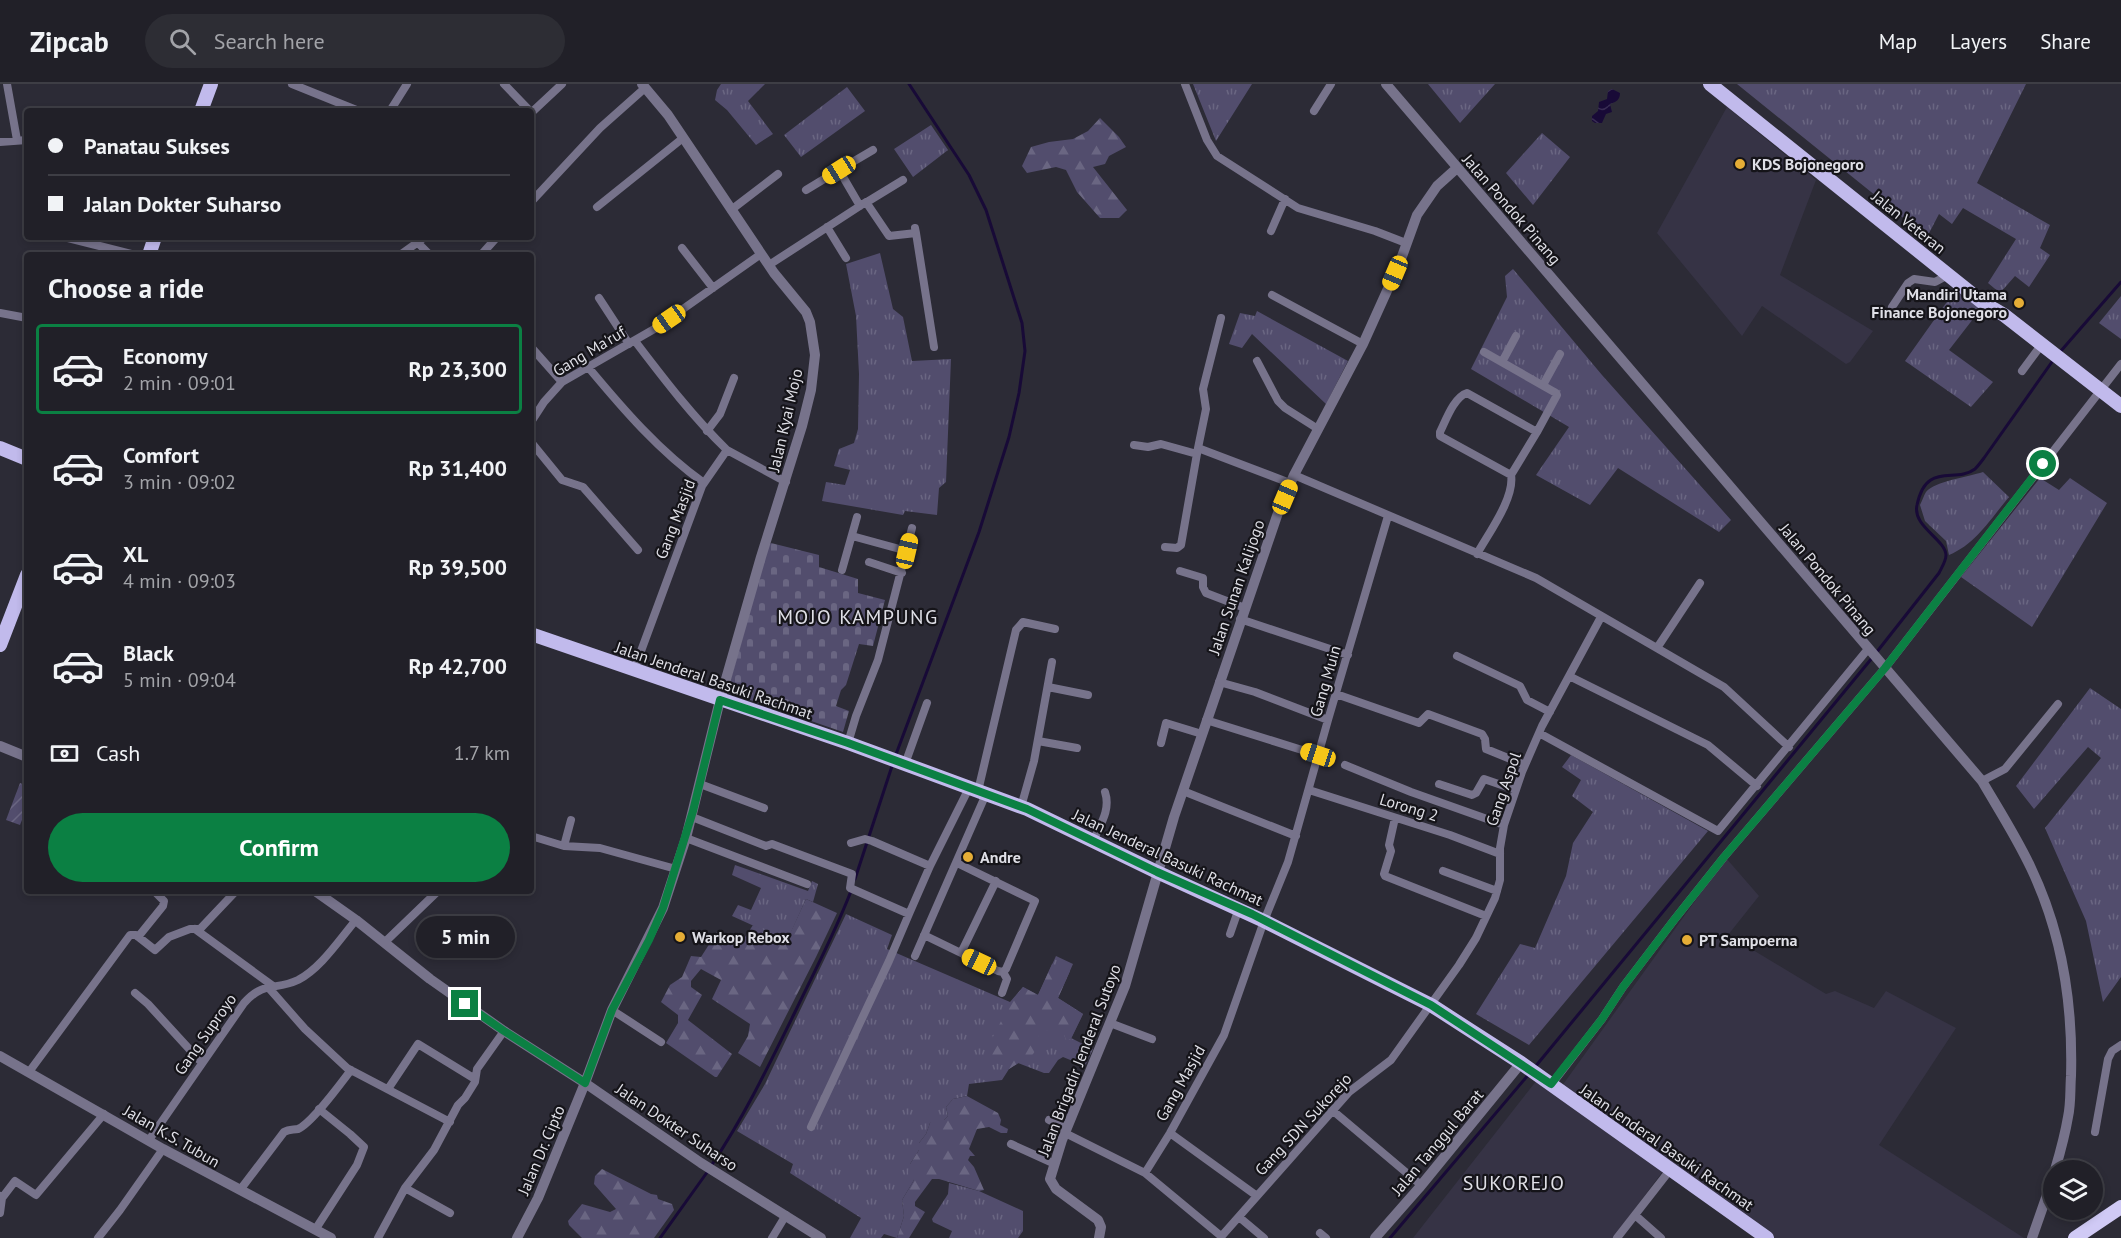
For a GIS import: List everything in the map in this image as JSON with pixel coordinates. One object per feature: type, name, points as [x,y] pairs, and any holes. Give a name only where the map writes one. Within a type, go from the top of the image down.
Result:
[{"type":"highway","points":[[2075,1238],[2121,1208]]},
{"type":"main road","points":[[202,108],[211,84]]},
{"type":"main road","name":"Jalan Veteran","points":[[1710,84],[1982,302],[2004,315],[2121,406]]},
{"type":"main road","name":"Jalan Veteran","points":[[1724,84],[1988,295],[2004,315]]},
{"type":"main road","points":[[0,448],[24,458]]},
{"type":"main road","points":[[0,645],[24,593]]},
{"type":"main road","name":"Jalan Jenderal Basuki Rachmat","points":[[534,638],[848,743],[1022,807],[1157,872],[1239,908],[1431,1005],[1522,1064],[1767,1238]]},
{"type":"street","points":[[7,84],[17,140]]},
{"type":"street","points":[[292,84],[352,108]]},
{"type":"street","points":[[392,108],[407,84]]},
{"type":"street","points":[[504,84],[527,108]]},
{"type":"street","points":[[534,109],[562,84]]},
{"type":"street","points":[[1185,84],[1207,140],[1217,156],[1298,207],[1406,243]]},
{"type":"street","points":[[1314,111],[1331,84]]},
{"type":"street","name":"Jalan Pondok Pinang","points":[[1386,84],[1982,781],[2016,839],[2043,895],[2060,951],[2067,985],[2072,1054],[2069,1115],[2058,1160]]},
{"type":"street","points":[[534,199],[600,128],[644,86]]},
{"type":"street","name":"Jalan Kyai Mojo","points":[[644,86],[668,115],[761,254],[806,312],[810,322],[814,355],[811,390],[786,482],[761,557],[720,700]]},
{"type":"street","points":[[597,207],[683,138]]},
{"type":"street","points":[[0,142],[24,140]]},
{"type":"street","points":[[806,190],[873,150]]},
{"type":"street","name":"Jalan Sunan Kalijogo","points":[[1157,872],[1240,619],[1292,479],[1363,344],[1422,205],[1437,186],[1457,168]]},
{"type":"street","points":[[839,170],[889,236],[915,231],[934,347]]},
{"type":"street","points":[[731,210],[778,174]]},
{"type":"street","points":[[769,265],[903,180]]},
{"type":"street","points":[[1271,231],[1286,199]]},
{"type":"street","points":[[827,227],[846,258]]},
{"type":"street","points":[[76,240],[123,252]]},
{"type":"street","points":[[404,252],[421,240]]},
{"type":"street","points":[[484,252],[494,240]]},
{"type":"street","points":[[682,248],[713,288]]},
{"type":"street","name":"Gang Ma'ruf","points":[[534,417],[562,382],[656,328],[761,254]]},
{"type":"street","points":[[1892,307],[1908,283],[1914,279],[1935,282],[1948,274]]},
{"type":"street","points":[[1272,295],[1363,344]]},
{"type":"street","points":[[599,298],[632,342],[707,431],[727,450],[786,482]]},
{"type":"street","points":[[0,314],[24,318]]},
{"type":"street","points":[[1165,547],[1178,548],[1181,545],[1206,409],[1203,389],[1221,318]]},
{"type":"street","points":[[1502,362],[1516,336]]},
{"type":"street","points":[[2022,371],[2044,345]]},
{"type":"street","points":[[534,350],[562,382]]},
{"type":"street","points":[[1477,554],[1509,496],[1512,487],[1511,475],[1557,395],[1484,352]]},
{"type":"street","points":[[1542,385],[1560,354]]},
{"type":"street","points":[[1257,361],[1278,401],[1318,429]]},
{"type":"street","points":[[1546,1081],[1602,1019],[1642,962],[1716,867],[2121,364]]},
{"type":"street","points":[[588,367],[621,406],[678,464],[704,483]]},
{"type":"street","points":[[707,431],[720,414],[734,378]]},
{"type":"street","points":[[1511,475],[1440,436],[1459,398],[1467,393],[1537,432]]},
{"type":"street","points":[[1134,445],[1148,447],[1161,444],[1197,451],[1292,479],[1388,516],[1536,578],[1724,687],[1789,747]]},
{"type":"street","points":[[534,446],[562,480],[584,487],[638,550]]},
{"type":"street","name":"Gang Masjid","points":[[634,670],[704,483],[727,450]]},
{"type":"street","name":"Gang Muin","points":[[1264,921],[1296,836],[1388,516]]},
{"type":"street","points":[[842,570],[857,517]]},
{"type":"street","points":[[848,743],[878,660],[912,528]]},
{"type":"street","points":[[852,536],[907,551]]},
{"type":"street","points":[[869,562],[902,573]]},
{"type":"street","points":[[1180,571],[1203,578],[1203,587],[1206,592],[1245,608]]},
{"type":"street","points":[[1657,648],[1700,583]]},
{"type":"street","name":"Gang Aspol","points":[[1431,1005],[1460,965],[1497,891],[1500,880],[1500,854],[1504,825],[1525,765],[1539,733],[1601,616]]},
{"type":"street","points":[[1240,619],[1348,655]]},
{"type":"street","points":[[915,956],[957,863],[978,791],[1016,630],[1023,622],[1055,629]]},
{"type":"street","points":[[1539,733],[1718,831],[1869,649]]},
{"type":"street","points":[[1457,656],[1520,686],[1527,700],[1550,712]]},
{"type":"street","points":[[1022,807],[1038,741],[1052,662]]},
{"type":"street","points":[[1569,676],[1708,745],[1757,786]]},
{"type":"street","points":[[1219,682],[1255,692],[1328,720]]},
{"type":"street","points":[[1048,687],[1088,695]]},
{"type":"street","points":[[1336,694],[1419,723],[1428,714],[1482,734],[1486,749],[1525,765]]},
{"type":"street","name":"Jalan Dr. Cipto","points":[[517,1238],[538,1198],[612,1010],[663,908],[692,817],[720,700]]},
{"type":"street","points":[[899,762],[927,703]]},
{"type":"street","points":[[1982,781],[2005,769],[2058,704]]},
{"type":"street","points":[[1206,720],[1318,755]]},
{"type":"street","points":[[1161,743],[1166,723],[1202,734]]},
{"type":"street","points":[[1038,741],[1077,748]]},
{"type":"street","points":[[0,746],[24,756]]},
{"type":"street","points":[[1345,765],[1411,792],[1504,825]]},
{"type":"street","points":[[1439,784],[1472,795],[1476,793],[1484,779],[1516,790]]},
{"type":"street","points":[[700,784],[764,808]]},
{"type":"street","name":"Lorong 2","points":[[1309,790],[1450,835],[1500,854]]},
{"type":"street","points":[[811,1127],[890,961],[930,866],[978,791]]},
{"type":"street","points":[[1183,791],[1296,836]]},
{"type":"street","points":[[1093,841],[1107,809],[1108,801],[1105,792]]},
{"type":"street","points":[[692,817],[766,846],[772,844],[852,874],[849,886],[854,890],[909,914]]},
{"type":"street","points":[[1395,818],[1385,876],[1486,916]]},
{"type":"street","points":[[564,846],[571,820]]},
{"type":"street","points":[[534,837],[564,846],[600,848],[676,869]]},
{"type":"street","points":[[686,838],[807,884]]},
{"type":"street","points":[[851,843],[868,840],[930,866]]},
{"type":"street","points":[[957,863],[1035,901],[1003,972]]},
{"type":"street","points":[[1443,871],[1497,891]]},
{"type":"street","name":"Jalan Brigadir Jenderal Sutoyo","points":[[1099,1238],[1101,1227],[1098,1220],[1056,1189],[1050,1179],[1066,1131],[1125,986],[1157,872]]},
{"type":"street","points":[[961,953],[996,881]]},
{"type":"street","points":[[138,938],[163,906],[164,901],[157,894]]},
{"type":"street","points":[[29,1072],[130,935],[155,950],[169,937],[200,929],[233,894]]},
{"type":"street","name":"Jalan Dokter Suharso","points":[[319,894],[385,942],[430,979],[504,1031],[585,1083],[701,1163],[821,1238]]},
{"type":"street","points":[[385,942],[435,894]]},
{"type":"street","points":[[1230,934],[1239,908]]},
{"type":"street","name":"Gang Suproyo","points":[[149,1140],[253,993],[299,979],[316,966],[356,920]]},
{"type":"street","name":"Gang Masjid","points":[[1145,1173],[1170,1133],[1224,1035],[1264,921]]},
{"type":"street","points":[[195,929],[270,987],[305,1029],[351,1070],[450,1122]]},
{"type":"street","points":[[924,935],[1003,972],[1007,979],[1002,993]]},
{"type":"street","points":[[135,993],[202,1063]]},
{"type":"street","name":"Gang SDN Sukorejo","points":[[1221,1237],[1354,1087],[1391,1060],[1431,1005]]},
{"type":"street","points":[[612,1010],[661,1042]]},
{"type":"street","points":[[1110,1023],[1152,1039]]},
{"type":"street","points":[[378,1238],[405,1188],[434,1150],[458,1105],[465,1098],[475,1079],[477,1069],[504,1031]]},
{"type":"street","points":[[388,1089],[418,1044],[475,1079]]},
{"type":"street","points":[[2095,1132],[2108,1059],[2112,1051],[2121,1045]]},
{"type":"street","name":"Jalan K.S. Tubun","points":[[0,1056],[163,1149],[331,1238]]},
{"type":"street","name":"Jalan Tanggul Barat","points":[[1375,1238],[1522,1064]]},
{"type":"street","points":[[240,1191],[284,1132],[290,1128],[297,1129],[319,1109],[351,1070]]},
{"type":"street","points":[[315,1230],[357,1165],[364,1147],[319,1109]]},
{"type":"street","points":[[1332,1110],[1421,1185]]},
{"type":"street","points":[[0,1213],[1,1197],[15,1181],[36,1195],[104,1114]]},
{"type":"street","points":[[1049,1120],[1145,1173],[1221,1237]]},
{"type":"street","points":[[1170,1133],[1257,1196]]},
{"type":"street","points":[[1011,1144],[1055,1164]]},
{"type":"street","points":[[98,1238],[163,1149]]},
{"type":"street","points":[[1617,1238],[1670,1170]]},
{"type":"street","points":[[405,1188],[450,1213]]},
{"type":"street","points":[[2032,1238],[2043,1206]]},
{"type":"street","points":[[772,1238],[786,1215]]},
{"type":"street","points":[[1635,1215],[1662,1238]]},
{"type":"street","points":[[1239,1217],[1264,1238]]},
{"type":"shaded area","points":[[1727,107],[1816,180],[1780,275],[1873,331],[1850,362],[1846,364],[1762,306],[1742,336],[1657,233]]},
{"type":"shaded area","points":[[1726,858],[1759,896],[1728,935],[1826,994],[1835,991],[1874,1008],[1886,991],[1956,1028],[1879,1145],[2024,1238],[1761,1238],[1666,1167],[1613,1238],[1413,1238],[1537,1080],[1559,1090]]},
{"type":"green space","points":[[721,84],[765,84],[748,101],[773,134],[756,145],[727,110],[715,100]]},
{"type":"green space","points":[[1193,84],[1252,84],[1216,141]]},
{"type":"green space","points":[[1428,84],[1495,84],[1460,123]]},
{"type":"green space","points":[[1737,84],[2026,84],[1977,183],[2050,225],[2040,248],[2050,255],[2029,287],[2015,276],[2000,293],[1988,283],[2016,239],[1963,208],[1952,224],[1939,214],[1927,237]]},
{"type":"green space","points":[[847,87],[865,111],[801,157],[784,135]]},
{"type":"green space","points":[[1100,118],[1126,147],[1109,156],[1105,164],[1093,167],[1127,210],[1119,218],[1100,218],[1077,192],[1066,170],[1056,167],[1027,173],[1022,166],[1031,147],[1073,139],[1088,131]]},
{"type":"green space","points":[[931,125],[948,150],[913,177],[894,149]]},
{"type":"green space","points":[[1542,133],[1570,157],[1533,205],[1506,173]]},
{"type":"green space","points":[[880,253],[893,309],[903,317],[912,361],[951,359],[946,482],[939,488],[937,515],[905,511],[903,515],[822,501],[826,482],[845,485],[850,470],[834,466],[839,449],[854,443],[858,429],[859,374],[856,316],[846,264]]},
{"type":"green space","points":[[1513,269],[1602,375],[1731,520],[1719,532],[1618,468],[1590,505],[1536,475],[1569,427],[1471,369],[1507,297],[1505,276]]},
{"type":"green space","points":[[1956,289],[1980,310],[1949,350],[1993,382],[1971,407],[1905,361]]},
{"type":"green space","points":[[2121,296],[2121,339],[2099,323]]},
{"type":"green space","points":[[1257,311],[1348,361],[1326,404],[1252,334],[1242,348],[1229,344],[1240,313],[1255,316]]},
{"type":"green space","points":[[1983,472],[2009,497],[1975,537],[1949,555],[1946,541],[1925,521],[1920,505],[1930,488]]},
{"type":"green space","points":[[2040,478],[2059,490],[2070,478],[2107,503],[2032,627],[1961,577]]},
{"type":"green space","points":[[771,543],[819,555],[819,567],[858,579],[858,593],[885,600],[873,646],[859,644],[846,685],[841,690],[836,706],[849,711],[843,732],[729,691]]},
{"type":"green space","points":[[2090,688],[2121,709],[2121,977],[2103,1002],[2086,921],[2045,828],[2101,758],[2088,747],[2034,809],[2016,786]]},
{"type":"green space","points":[[1571,755],[1708,831],[1529,1045],[1476,1014],[1520,944],[1535,948],[1566,876],[1573,843],[1593,812],[1572,796],[1581,780],[1562,767]]},
{"type":"green space","points":[[20,783],[24,785],[24,815],[20,825],[6,820]]},
{"type":"green space","points":[[735,865],[808,891],[812,881],[818,884],[813,902],[806,899],[787,941],[732,916],[738,905],[751,910],[761,888],[732,875]]},
{"type":"green space","points":[[806,899],[837,913],[760,1067],[738,1053],[748,1036],[750,1024],[712,999],[721,980],[701,969],[691,981],[691,987],[702,995],[688,1020],[732,1054],[715,1077],[666,1043],[678,1023],[678,1015],[661,1002],[670,985],[682,977],[691,956],[701,957],[717,932],[741,943],[753,925],[787,940]]},
{"type":"green space","points":[[846,914],[892,935],[887,949],[1010,1002],[1023,987],[1038,995],[1056,956],[1073,964],[1058,998],[1083,1014],[1071,1038],[1093,1049],[1085,1066],[1063,1057],[1049,1073],[1044,1073],[1018,1063],[1009,1069],[1002,1080],[969,1084],[967,1096],[953,1099],[946,1107],[948,1116],[944,1120],[930,1123],[919,1143],[919,1150],[910,1164],[914,1180],[902,1200],[904,1216],[897,1238],[884,1234],[881,1238],[850,1238],[861,1218],[790,1173],[793,1164],[737,1131],[765,1084]]},
{"type":"green space","points":[[1052,964],[1070,971],[1058,998],[1083,1014],[1071,1039],[1066,1040],[1061,1025],[1039,1035],[1033,1054],[1009,1069],[992,1062],[984,1054],[1011,1002],[1023,987],[1038,995]]},
{"type":"green space","points":[[967,1096],[998,1113],[1001,1120],[1000,1125],[1008,1129],[1007,1133],[1001,1133],[989,1127],[977,1129],[969,1149],[975,1156],[970,1156],[968,1160],[974,1167],[984,1190],[979,1191],[932,1179],[915,1202],[915,1206],[925,1212],[909,1238],[897,1238],[904,1216],[902,1200],[914,1180],[909,1177],[908,1172],[919,1150],[919,1143],[930,1123],[938,1117],[944,1120],[948,1116],[946,1107],[953,1099]]},
{"type":"green space","points":[[602,1169],[672,1204],[674,1210],[654,1238],[582,1238],[569,1225],[568,1221],[582,1204],[610,1212],[616,1209],[594,1184],[595,1176]]},
{"type":"green space","points":[[949,1183],[979,1191],[1023,1211],[1023,1231],[1018,1238],[949,1238],[952,1231],[933,1222],[932,1219],[948,1194]]},
{"type":"water","points":[[1612,89],[1620,93],[1617,100],[1610,104],[1612,112],[1606,114],[1602,123],[1595,123],[1592,121],[1592,116],[1598,111],[1599,102],[1607,99],[1608,91]]},
{"type":"waterway","points":[[895,757],[979,532],[1009,437],[1025,351],[1022,323],[986,210],[969,175],[909,84]]},
{"type":"waterway","points":[[2060,352],[2121,282]]},
{"type":"waterway","points":[[1876,653],[1939,573],[1945,560],[1944,549],[1919,519],[1917,505],[1921,491],[1934,478],[1959,475],[1975,469],[2054,359]]},
{"type":"waterway","points":[[1535,1067],[1872,658]]},
{"type":"waterway","points":[[855,879],[893,763]]},
{"type":"waterway","points":[[711,1166],[766,1071],[851,891]]},
{"type":"waterway","points":[[1390,1238],[1529,1074]]},
{"type":"waterway","points":[[660,1238],[708,1171]]},
{"type":"place","name":"KDS Bojonegoro","points":[[1740,164]]},
{"type":"place","name":"Mandiri Utama Finance Bojonegoro","points":[[2019,303]]},
{"type":"place","name":"Andre","points":[[968,857]]},
{"type":"place","name":"Warkop Rebox","points":[[680,937]]},
{"type":"place","name":"PT Sampoerna","points":[[1687,940]]},
{"type":"district","name":"MOJO KAMPUNG","points":[[858,617]]},
{"type":"district","name":"SUKOREJO","points":[[1514,1183]]},
{"type":"route","points":[[465,1004],[585,1083],[612,1010],[663,908],[686,838],[720,700],[848,743],[1027,809],[1157,872],[1252,914],[1431,1005],[1551,1084],[1602,1019],[1623,987],[1674,920],[1724,857],[1885,668],[2043,464]]}]
